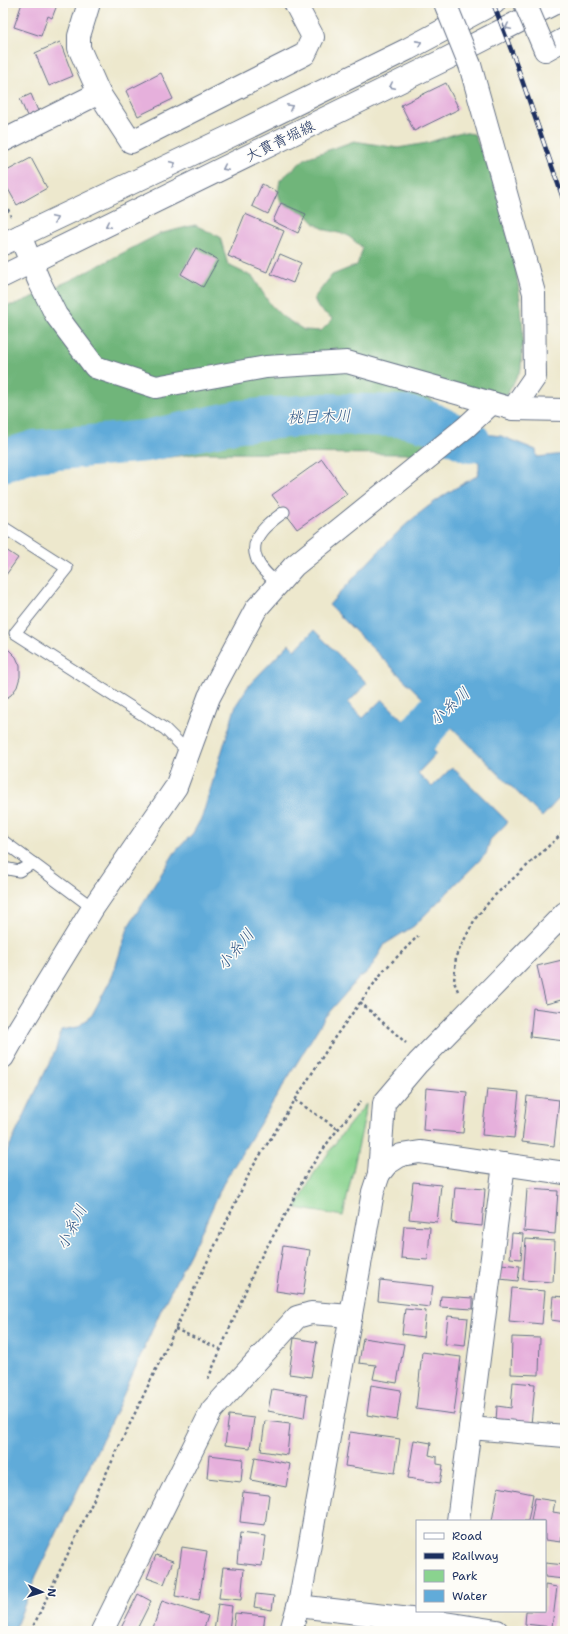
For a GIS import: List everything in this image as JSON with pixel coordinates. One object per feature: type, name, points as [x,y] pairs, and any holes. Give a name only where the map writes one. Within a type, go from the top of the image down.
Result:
[{"type":"street","points":[[89,3],[79,36],[78,48],[99,92],[131,142],[305,54],[312,37],[295,3]]},
{"type":"street","points":[[445,3],[470,65],[534,293],[535,377],[513,410]]},
{"type":"street","name":"大貫青堀線","points":[[12,233],[240,132],[408,49],[494,3]]},
{"type":"street","points":[[524,3],[545,50],[565,39]]},
{"type":"street","name":"大貫青堀線","points":[[3,276],[446,59],[555,3]]},
{"type":"street","points":[[3,141],[99,92]]},
{"type":"street","points":[[12,233],[31,263],[56,315],[95,367],[156,387],[266,367],[347,362],[513,410],[565,410]]},
{"type":"street","points":[[3,1057],[20,1026],[93,908],[176,786],[209,697],[256,609],[294,566],[442,447],[492,404]]},
{"type":"street","points":[[291,1631],[298,1606],[373,1192],[379,1174],[384,1102],[418,1063],[565,914]]},
{"type":"street","points":[[379,1174],[387,1164],[401,1155],[420,1152],[565,1173]]},
{"type":"street","points":[[458,1520],[504,1164]]},
{"type":"street","points":[[102,1631],[212,1410],[297,1316],[311,1313],[351,1316]]},
{"type":"street","points":[[470,1428],[565,1436]]},
{"type":"street","points":[[298,1606],[446,1617],[497,1631]]},
{"type":"lane","points":[[278,584],[260,565],[255,557],[255,545],[260,533],[268,524],[284,512]]},
{"type":"lane","points":[[3,527],[67,568],[15,633],[165,729],[189,753]]},
{"type":"lane","points":[[3,841],[93,908]]},
{"type":"lane","points":[[3,868],[19,871],[33,863]]},
{"type":"path","points":[[3,198],[12,233]]},
{"type":"path","points":[[461,997],[454,982],[456,956],[475,919],[493,897],[565,831]]},
{"type":"path","points":[[31,1631],[252,1168],[335,1037],[360,1002],[384,970],[418,936]]},
{"type":"path","points":[[360,1002],[410,1047]]},
{"type":"path","points":[[208,1379],[257,1264],[288,1210],[306,1174],[338,1129],[365,1097]]},
{"type":"path","points":[[295,1100],[338,1129]]},
{"type":"path","points":[[176,1329],[220,1349]]},
{"type":"green space","points":[[461,132],[474,134],[493,179],[516,268],[523,331],[521,369],[507,395],[479,391],[428,396],[444,414],[418,454],[203,453],[113,464],[44,466],[3,475],[3,305],[13,305],[73,279],[159,234],[195,225],[220,237],[228,265],[253,277],[270,304],[283,317],[304,330],[321,331],[333,319],[318,308],[314,298],[332,275],[357,265],[363,248],[347,235],[326,230],[315,224],[306,214],[281,203],[278,192],[280,180],[306,158],[354,141],[398,148],[427,143]]},
{"type":"green space","points":[[366,1104],[365,1116],[343,1216],[296,1208],[313,1175],[341,1135]]},
{"type":"water","points":[[428,411],[455,424],[433,442],[431,433],[417,419]]},
{"type":"water","points":[[476,433],[501,436],[536,450],[537,457],[565,454],[565,792],[542,817],[329,605],[380,550],[416,516],[435,501],[477,476],[479,462],[469,456],[452,450]]},
{"type":"water","points":[[314,630],[367,683],[348,703],[363,718],[382,699],[436,754],[418,773],[432,787],[452,767],[508,822],[490,840],[486,854],[414,926],[385,944],[369,971],[359,978],[325,1017],[223,1184],[206,1222],[161,1310],[118,1407],[36,1576],[14,1631],[3,1631],[3,1160],[56,1049],[61,1030],[78,1027],[92,1015],[112,977],[129,925],[175,852],[193,833],[202,817],[236,705],[249,685],[289,644],[295,650]]},
{"type":"building","points":[[22,3],[51,3],[57,5],[52,18],[48,16],[41,36],[14,27]]},
{"type":"building","points":[[60,42],[73,76],[49,86],[35,53]]},
{"type":"building","points":[[161,73],[173,99],[138,116],[126,91]]},
{"type":"building","points":[[446,83],[459,109],[414,131],[401,105]]},
{"type":"building","points":[[31,94],[38,111],[27,116],[20,99]]},
{"type":"building","points":[[31,158],[47,188],[17,205],[3,180],[3,173]]},
{"type":"building","points":[[262,184],[278,192],[268,214],[252,206]]},
{"type":"building","points":[[281,203],[306,214],[298,233],[273,221]]},
{"type":"building","points":[[245,214],[284,231],[267,272],[228,256]]},
{"type":"building","points":[[196,248],[218,260],[203,287],[181,274]]},
{"type":"building","points":[[280,254],[301,263],[293,283],[271,274]]},
{"type":"building","points":[[322,459],[347,494],[297,529],[272,495]]},
{"type":"building","points":[[3,548],[18,558],[3,579]]},
{"type":"building","points":[[3,646],[16,657],[20,666],[20,677],[17,687],[11,695],[3,700]]},
{"type":"building","points":[[562,960],[565,971],[565,999],[546,1004],[537,966]]},
{"type":"building","points":[[533,1008],[565,1012],[565,1041],[530,1037]]},
{"type":"building","points":[[426,1088],[467,1092],[463,1133],[423,1130]]},
{"type":"building","points":[[487,1089],[519,1092],[514,1138],[482,1135]]},
{"type":"building","points":[[527,1096],[559,1100],[554,1146],[522,1142]]},
{"type":"building","points":[[565,1122],[565,1146],[561,1145]]},
{"type":"building","points":[[413,1182],[441,1185],[437,1222],[409,1219]]},
{"type":"building","points":[[455,1187],[485,1189],[482,1226],[452,1223]]},
{"type":"building","points":[[527,1189],[558,1191],[555,1234],[524,1231]]},
{"type":"building","points":[[404,1226],[430,1227],[428,1260],[401,1258]]},
{"type":"building","points":[[512,1233],[523,1234],[521,1259],[510,1258]]},
{"type":"building","points":[[526,1239],[555,1241],[553,1282],[523,1280]]},
{"type":"building","points":[[283,1246],[310,1250],[303,1295],[276,1291]]},
{"type":"building","points":[[501,1264],[520,1266],[518,1281],[500,1279]]},
{"type":"building","points":[[380,1280],[433,1286],[430,1307],[378,1301]]},
{"type":"building","points":[[512,1288],[545,1291],[542,1324],[509,1321]]},
{"type":"building","points":[[441,1296],[473,1298],[473,1309],[440,1307]]},
{"type":"building","points":[[553,1296],[565,1297],[565,1322],[551,1320]]},
{"type":"building","points":[[405,1309],[426,1311],[423,1337],[402,1334]]},
{"type":"building","points":[[448,1316],[468,1318],[465,1346],[445,1344]]},
{"type":"building","points":[[512,1337],[540,1338],[539,1375],[511,1374]]},
{"type":"building","points":[[294,1338],[317,1342],[311,1377],[289,1374]]},
{"type":"building","points":[[363,1338],[404,1344],[397,1383],[373,1379],[376,1365],[359,1363]]},
{"type":"building","points":[[422,1352],[461,1357],[454,1414],[416,1409]]},
{"type":"building","points":[[513,1382],[535,1384],[531,1424],[496,1421],[497,1406],[511,1408]]},
{"type":"building","points":[[371,1385],[401,1390],[397,1420],[367,1415]]},
{"type":"building","points":[[272,1389],[307,1395],[304,1418],[268,1411]]},
{"type":"building","points":[[229,1415],[254,1418],[250,1448],[225,1445]]},
{"type":"building","points":[[265,1421],[290,1424],[287,1455],[261,1451]]},
{"type":"building","points":[[350,1432],[400,1439],[395,1473],[345,1466]]},
{"type":"building","points":[[414,1440],[431,1443],[429,1455],[437,1457],[437,1464],[443,1465],[440,1483],[408,1478]]},
{"type":"building","points":[[209,1455],[243,1459],[241,1482],[207,1478]]},
{"type":"building","points":[[255,1457],[290,1464],[286,1487],[251,1480]]},
{"type":"building","points":[[498,1487],[533,1494],[528,1520],[492,1520]]},
{"type":"building","points":[[243,1492],[269,1495],[265,1525],[240,1522]]},
{"type":"building","points":[[535,1498],[555,1501],[553,1512],[565,1514],[561,1542],[546,1540],[546,1520],[531,1520]]},
{"type":"building","points":[[240,1533],[266,1536],[262,1566],[237,1563]]},
{"type":"building","points":[[182,1547],[207,1551],[199,1600],[175,1596]]},
{"type":"building","points":[[156,1555],[173,1561],[164,1584],[147,1578]]},
{"type":"building","points":[[546,1563],[565,1565],[564,1579],[546,1577]]},
{"type":"building","points":[[223,1567],[244,1569],[241,1600],[219,1598]]},
{"type":"building","points":[[546,1585],[557,1587],[552,1627],[525,1624],[526,1612],[546,1612]]},
{"type":"building","points":[[138,1594],[151,1601],[136,1631],[122,1631],[120,1630]]},
{"type":"building","points":[[256,1594],[274,1596],[272,1610],[254,1607]]},
{"type":"building","points":[[162,1601],[208,1616],[203,1631],[152,1631]]},
{"type":"building","points":[[218,1604],[232,1606],[229,1631],[214,1631]]},
{"type":"building","points":[[235,1613],[265,1616],[263,1631],[233,1631]]},
{"type":"waterway","name":"桃目木川","points":[[3,461],[35,451],[146,441],[239,421],[326,414],[403,416],[429,422],[470,442]]},
{"type":"waterway","name":"小糸川","points":[[381,779],[437,713],[565,610]]},
{"type":"railway","points":[[493,3],[515,60],[565,204]]}]
